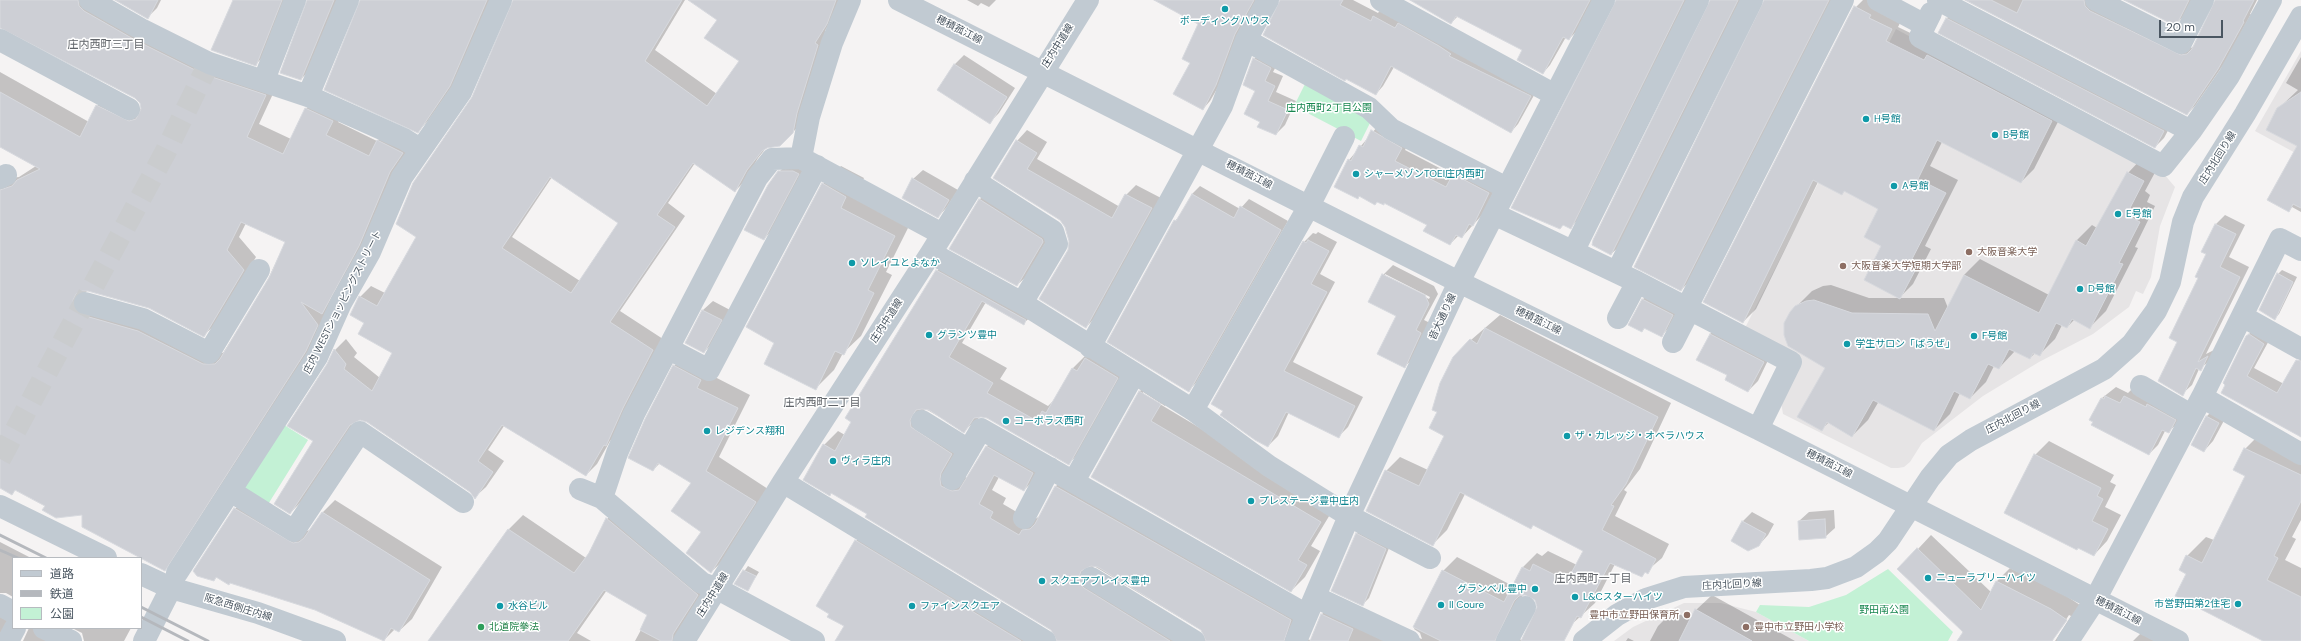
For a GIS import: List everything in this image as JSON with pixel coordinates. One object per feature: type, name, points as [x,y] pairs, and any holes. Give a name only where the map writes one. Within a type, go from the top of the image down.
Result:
[{"type":"street","points":[[90,0],[142,29],[209,63],[264,80],[308,96],[416,146]]},
{"type":"street","points":[[264,80],[295,0]]},
{"type":"street","points":[[308,96],[348,0]]},
{"type":"street","name":"庄内 WESTショッピングストリート","points":[[144,641],[152,630],[174,581],[317,357],[342,302],[370,252],[416,146],[461,92],[501,0]]},
{"type":"street","points":[[669,349],[709,370],[809,162],[809,117],[832,43],[850,0]]},
{"type":"street","name":"穂積菰江線","points":[[899,0],[1199,149],[1459,282],[1758,429],[2178,641]]},
{"type":"street","name":"庄内中道線","points":[[684,641],[718,589],[783,482],[931,253],[1088,0]]},
{"type":"street","points":[[1090,347],[1222,106],[1246,40],[1268,0]]},
{"type":"street","points":[[1381,0],[1555,95]]},
{"type":"street","points":[[1574,250],[1698,0]]},
{"type":"street","points":[[1617,272],[1752,0]]},
{"type":"street","points":[[1673,342],[1843,0]]},
{"type":"street","points":[[1878,0],[1925,25]]},
{"type":"street","points":[[2192,131],[1938,0],[1920,37],[2163,166],[2192,131],[2229,76],[2271,0]]},
{"type":"street","points":[[2096,0],[2181,43],[2203,0]]},
{"type":"street","name":"音大通り線","points":[[1296,641],[1349,516],[1459,282],[1555,95],[1601,1]]},
{"type":"street","name":"庄内北回り線","points":[[1584,641],[1617,615],[1646,599],[1684,587],[1811,580],[1844,572],[1877,552],[1892,536],[1930,478],[1949,455],[1971,440],[2104,369],[2132,344],[2156,311],[2170,282],[2179,249],[2183,222],[2193,197],[2245,114],[2301,17]]},
{"type":"street","points":[[0,40],[129,109]]},
{"type":"street","points":[[1246,40],[1369,108],[1391,130],[1507,188]]},
{"type":"street","points":[[1193,410],[1309,206],[1344,137]]},
{"type":"street","points":[[602,498],[617,453],[634,414],[757,178],[772,159],[809,162],[942,234]]},
{"type":"street","points":[[975,181],[1053,231],[1057,244],[1022,303]]},
{"type":"street","points":[[1494,214],[1554,243],[1574,250],[1689,308],[1791,362],[1758,429]]},
{"type":"street","points":[[2068,641],[2095,600],[2196,406],[2280,239],[2301,250]]},
{"type":"street","points":[[931,253],[1022,303],[1090,347],[1193,410],[1269,466],[1349,516],[1430,558]]},
{"type":"street","points":[[85,303],[143,319],[209,353],[258,270]]},
{"type":"street","points":[[1618,318],[1637,282]]},
{"type":"street","points":[[2242,316],[2301,349]]},
{"type":"street","points":[[1074,481],[1134,374]]},
{"type":"street","points":[[2141,386],[2196,406],[2301,454]]},
{"type":"street","points":[[922,421],[969,450]]},
{"type":"street","points":[[952,479],[981,429],[1074,481],[1311,606],[1409,641]]},
{"type":"street","points":[[232,492],[294,531],[360,432],[463,502]]},
{"type":"street","points":[[1024,518],[1050,468]]},
{"type":"street","points":[[783,482],[1044,641]]},
{"type":"street","points":[[580,489],[602,498],[702,583],[718,589],[814,641]]},
{"type":"street","points":[[0,506],[104,557]]},
{"type":"street","name":"阪急西側庄内線","points":[[142,574],[174,581],[335,641]]},
{"type":"street","points":[[1092,578],[1194,641]]},
{"type":"street","points":[[0,605],[12,611]]},
{"type":"street","points":[[1507,641],[1525,607]]},
{"type":"street","points":[[8,641],[14,629]]},
{"type":"street","points":[[46,629],[71,641]]},
{"type":"shaded area","name":"大阪音楽大学","points":[[1896,29],[2164,174],[2175,187],[2160,226],[2151,277],[2143,294],[2136,291],[2129,307],[2093,334],[2039,362],[1983,396],[1922,443],[1910,462],[1904,467],[1891,468],[1783,414],[1781,402],[1802,361],[1744,330]]},
{"type":"shaded area","points":[[2301,51],[2301,156],[2255,131]]},
{"type":"shaded area","points":[[1684,603],[1721,603],[1756,612],[1809,641],[1614,641],[1633,627]]},
{"type":"green space","name":"庄内西町2丁目公園","points":[[1307,80],[1347,101],[1370,123],[1361,141],[1294,106]]},
{"type":"green space","points":[[281,423],[308,440],[267,506],[240,488]]},
{"type":"green space","name":"野田南公園","points":[[1888,569],[1953,632],[1948,641],[1809,641],[1756,612],[1760,605],[1809,607],[1846,595]]},
{"type":"building","points":[[0,0],[78,0],[79,6],[84,11],[135,40],[203,74],[266,95],[247,137],[283,154],[305,108],[333,121],[326,135],[369,156],[377,140],[403,153],[390,172],[359,246],[322,314],[301,302],[318,325],[306,351],[165,571],[142,559],[142,557],[139,557],[82,527],[82,515],[56,518],[42,510],[45,506],[15,490],[12,495],[0,488],[0,190],[12,186],[17,180],[40,169],[0,147],[0,92],[80,137],[96,105],[129,121],[136,119],[141,109],[140,103],[135,98],[0,28]],"holes":[[[241,222],[285,242],[270,276],[220,359],[215,364],[203,364],[138,331],[82,315],[73,307],[73,300],[76,294],[81,291],[88,291],[149,308],[204,337],[244,270],[227,250]]]},
{"type":"building","points":[[115,0],[158,0],[148,19]]},
{"type":"building","points":[[233,0],[282,0],[256,66],[211,50]]},
{"type":"building","points":[[307,0],[334,0],[301,80],[280,73]]},
{"type":"building","points":[[360,0],[487,0],[450,86],[418,133],[324,90]]},
{"type":"building","points":[[513,0],[682,0],[645,61],[707,106],[739,61],[704,38],[717,20],[688,0],[836,0],[827,24],[815,43],[818,45],[797,113],[793,133],[780,146],[767,148],[762,151],[747,170],[735,192],[693,163],[657,215],[675,227],[610,322],[653,350],[623,408],[606,446],[604,445],[586,476],[502,425],[478,461],[493,472],[475,499],[470,492],[367,422],[360,420],[350,425],[290,514],[274,504],[313,441],[287,426],[327,364],[334,349],[346,364],[344,369],[372,391],[392,353],[358,334],[364,323],[350,315],[359,296],[377,306],[416,237],[396,224],[413,183],[472,97]],"holes":[[[550,177],[618,223],[571,293],[502,248]]]},
{"type":"building","points":[[1154,0],[1254,0],[1235,34],[1216,85],[1203,110],[1173,94],[1190,63],[1182,59],[1198,24]]},
{"type":"building","points":[[1280,0],[1343,0],[1340,5],[1371,21],[1373,16],[1395,28],[1398,23],[1439,46],[1451,54],[1449,56],[1531,96],[1511,133],[1391,66],[1376,95],[1346,79],[1345,81],[1263,35]]},
{"type":"building","points":[[1410,0],[1590,0],[1569,40],[1563,37],[1543,74],[1517,60],[1522,50],[1456,16],[1451,24]]},
{"type":"building","points":[[1616,0],[1684,0],[1571,229],[1563,225],[1560,229],[1511,208]]},
{"type":"building","points":[[1710,0],[1738,0],[1611,255],[1592,245],[1593,240]]},
{"type":"building","points":[[1764,0],[1829,0],[1681,291],[1634,267]]},
{"type":"building","points":[[1965,0],[1991,0],[2017,13],[2023,0],[2084,0],[2085,6],[2090,11],[2181,55],[2187,54],[2192,49],[2215,0],[2254,0],[2243,21],[2244,22],[2218,69],[2187,115]]},
{"type":"building","points":[[2124,0],[2189,0],[2176,26]]},
{"type":"building","points":[[1854,6],[1871,15],[1869,18],[1892,29],[1886,41],[1924,60],[1927,55],[2052,121],[2021,183],[1937,140],[1918,179],[1946,193],[1912,259],[1919,263],[1900,299],[1864,280],[1881,246],[1864,237],[1878,209],[1844,191],[1842,195],[1813,180],[1743,323],[1703,302]]},
{"type":"building","points":[[1946,18],[2164,131],[2155,148],[1938,33]]},
{"type":"building","points":[[1253,58],[1271,68],[1265,81],[1275,86],[1268,101],[1288,110],[1276,135],[1257,127],[1260,122],[1244,114],[1255,91],[1243,85]]},
{"type":"building","points":[[954,64],[1007,97],[990,124],[937,90]]},
{"type":"building","points":[[2301,92],[2301,208],[2293,204],[2289,212],[2267,200],[2297,146],[2266,130],[2277,108]]},
{"type":"building","points":[[1371,130],[1402,148],[1395,161],[1446,187],[1453,174],[1489,193],[1473,226],[1469,224],[1462,238],[1456,235],[1450,245],[1423,231],[1427,225],[1384,203],[1384,205],[1377,202],[1375,205],[1359,196],[1358,199],[1334,187],[1348,159],[1351,161],[1359,145],[1363,147]]},
{"type":"building","points":[[1016,140],[1037,153],[1027,169],[1112,218],[1125,194],[1152,208],[1086,328],[1039,299],[1068,250],[1069,241],[1065,227],[1060,220],[993,178]]},
{"type":"building","points":[[778,171],[793,171],[799,174],[764,240],[744,230],[768,185]]},
{"type":"building","points":[[2127,172],[2144,181],[2130,208],[2135,211],[2132,218],[2140,222],[2119,263],[2123,264],[2090,329],[2072,319],[2067,328],[2056,323],[2040,356],[2033,353],[2030,359],[2009,349],[1999,369],[1988,364],[1970,399],[1954,391],[1934,431],[1873,400],[1852,437],[1827,422],[1822,431],[1797,417],[1825,368],[1788,346],[1784,335],[1784,323],[1795,306],[1806,301],[1814,300],[1852,313],[1928,314],[1935,331],[1964,275],[2039,313],[2076,240],[2086,246]]},
{"type":"building","points":[[912,178],[949,200],[938,218],[902,198]]},
{"type":"building","points":[[822,183],[846,197],[841,208],[895,236],[868,290],[874,293],[844,355],[835,351],[816,390],[764,364],[774,343],[746,327]]},
{"type":"building","points":[[1192,194],[1234,218],[1240,206],[1281,230],[1189,392],[1107,342],[1174,220],[1176,221]]},
{"type":"building","points":[[979,199],[1042,239],[1043,242],[1017,286],[949,249]]},
{"type":"building","points":[[2215,224],[2236,234],[2220,267],[2240,277],[2198,362],[2208,356],[2201,371],[2196,368],[2183,396],[2158,381],[2177,342],[2169,338],[2198,278],[2195,277],[2206,254],[2201,252]]},
{"type":"building","points":[[1308,240],[1329,251],[1311,284],[1327,292],[1284,371],[1355,406],[1339,438],[1286,412],[1268,447],[1255,440],[1220,415],[1223,411],[1211,404],[1303,241],[1306,243]]},
{"type":"building","points":[[936,270],[1026,320],[1024,325],[982,301],[949,357],[993,383],[987,393],[1037,421],[1042,411],[1046,413],[1072,368],[1077,371],[1085,358],[1118,378],[1069,465],[987,418],[974,418],[964,433],[929,410],[916,410],[910,420],[911,427],[952,454],[941,473],[941,486],[952,491],[959,490],[986,446],[1033,473],[1024,491],[994,475],[979,504],[993,512],[990,518],[1019,535],[1022,530],[1030,529],[1035,524],[1055,486],[1291,620],[1284,641],[1206,641],[1201,630],[1098,567],[1091,566],[1081,571],[1079,577],[1080,584],[1084,588],[1170,641],[1057,641],[1051,630],[865,517],[867,514],[831,493],[830,496],[803,480],[823,444],[835,451],[851,422],[845,418]]},
{"type":"building","points":[[2277,273],[2293,282],[2275,320],[2259,310]]},
{"type":"building","points":[[1382,274],[1425,295],[1429,304],[1416,330],[1421,333],[1405,368],[1377,354],[1396,316],[1368,302]]},
{"type":"building","points":[[1642,299],[1673,315],[1662,337],[1644,328],[1642,332],[1628,325]]},
{"type":"building","points":[[702,310],[722,320],[704,353],[685,343]]},
{"type":"building","points":[[1485,328],[1658,417],[1626,484],[1611,505],[1614,506],[1602,530],[1656,559],[1648,574],[1645,572],[1642,577],[1610,563],[1581,618],[1577,616],[1564,641],[1521,641],[1537,607],[1535,600],[1525,595],[1519,596],[1514,601],[1495,641],[1441,641],[1413,627],[1442,570],[1504,602],[1522,567],[1530,571],[1533,564],[1567,581],[1583,551],[1533,525],[1531,529],[1460,492],[1433,546],[1366,511],[1385,470],[1419,486],[1444,436],[1429,428],[1437,412],[1432,410],[1440,383],[1453,357],[1470,339],[1477,344]]},
{"type":"building","points":[[1710,334],[1764,362],[1748,392],[1725,380],[1727,375],[1696,360]]},
{"type":"building","points":[[2249,334],[2264,344],[2247,376],[2277,393],[2296,360],[2301,361],[2301,437],[2221,393],[2225,385],[2223,383],[2246,336]]},
{"type":"building","points":[[673,365],[701,380],[697,388],[738,408],[706,471],[756,502],[711,573],[686,553],[701,532],[671,511],[691,483],[658,463],[653,471],[628,458],[645,419]]},
{"type":"building","points":[[1139,391],[1161,404],[1151,421],[1321,522],[1298,560],[1307,565],[1291,592],[1091,477]]},
{"type":"building","points":[[2105,396],[2120,403],[2124,396],[2146,407],[2147,404],[2176,420],[2169,433],[2162,430],[2149,455],[2091,425],[2093,422],[2089,420],[2101,398],[2104,399]]},
{"type":"building","points":[[2206,416],[2219,423],[2204,452],[2191,445]]},
{"type":"building","points":[[2244,448],[2301,475],[2301,501],[2274,556],[2278,558],[2267,580],[2301,597],[2301,641],[2263,641],[2175,596],[2186,574],[2179,570],[2186,555],[2202,563],[2245,476],[2233,470]]},
{"type":"building","points":[[2034,454],[2101,488],[2097,496],[2103,499],[2092,521],[2108,529],[2094,556],[2078,548],[2077,550],[2004,513]]},
{"type":"building","points":[[234,508],[293,543],[299,542],[304,538],[322,512],[430,580],[399,632],[391,628],[384,641],[315,610],[230,583],[229,585],[216,577],[214,581],[197,576],[193,571]]},
{"type":"building","points":[[606,518],[698,595],[673,634],[672,641],[661,641],[640,630],[647,615],[604,590],[568,641],[428,641],[508,529],[574,573],[589,553]]},
{"type":"building","points":[[1825,519],[1826,538],[1799,540],[1798,521]]},
{"type":"building","points":[[1742,521],[1766,534],[1759,546],[1748,551],[1731,541]]},
{"type":"building","points":[[1356,533],[1386,549],[1363,606],[1331,591]]},
{"type":"building","points":[[855,540],[1021,641],[835,641],[844,626],[827,617],[829,614],[816,606]]},
{"type":"building","points":[[1917,548],[1981,610],[1996,581],[2051,609],[2067,620],[2052,641],[1957,641],[1963,632],[1897,569]]},
{"type":"building","points":[[743,570],[756,576],[748,591],[734,584]]},
{"type":"building","points":[[1695,609],[1752,641],[1679,641]]},
{"type":"building","points":[[1321,614],[1353,629],[1348,641],[1310,641]]},
{"type":"tunnel","points":[[0,459],[166,151],[209,63]]},
{"type":"railway","points":[[0,535],[44,557]]},
{"type":"railway","points":[[0,550],[16,557]]},
{"type":"railway","points":[[142,608],[208,641]]},
{"type":"railway","points":[[142,618],[188,641]]},
{"type":"place","name":"ボーディングハウス","points":[[1225,9]]},
{"type":"place","name":"H号館","points":[[1866,119]]},
{"type":"place","name":"B号館","points":[[1995,135]]},
{"type":"place","name":"シャーメゾンTOEI庄内西町","points":[[1356,174]]},
{"type":"place","name":"A号館","points":[[1894,186]]},
{"type":"place","name":"E号館","points":[[2118,214]]},
{"type":"place","name":"大阪音楽大学","points":[[1969,252]]},
{"type":"place","name":"ソレイユとよなか","points":[[852,263]]},
{"type":"place","name":"大阪音楽大学短期大学部","points":[[1843,266]]},
{"type":"place","name":"D号館","points":[[2080,289]]},
{"type":"place","name":"グランツ豊中","points":[[929,335]]},
{"type":"place","name":"F号館","points":[[1974,336]]},
{"type":"place","name":"学生サロン「ぱうぜ」","points":[[1847,344]]},
{"type":"place","name":"コーポラス西町","points":[[1006,421]]},
{"type":"place","name":"レジデンス翔和","points":[[707,431]]},
{"type":"place","name":"ザ・カレッジ・オペラハウス","points":[[1567,436]]},
{"type":"place","name":"ヴィラ庄内","points":[[833,461]]},
{"type":"place","name":"プレステージ豊中庄内","points":[[1251,501]]},
{"type":"place","name":"ニューラブリーハイツ","points":[[1928,578]]},
{"type":"place","name":"スクエアプレイス豊中","points":[[1042,581]]},
{"type":"place","name":"グランベル豊中","points":[[1535,589]]},
{"type":"place","name":"L&Cスターハイツ","points":[[1575,597]]},
{"type":"place","name":"市営野田第2住宅","points":[[2238,604]]},
{"type":"place","name":"Il Coure","points":[[1441,605]]},
{"type":"place","name":"水谷ビル","points":[[500,606]]},
{"type":"place","name":"ファインスクエア","points":[[912,606]]},
{"type":"place","name":"豊中市立野田保育所","points":[[1687,615]]},
{"type":"place","name":"北道院拳法","points":[[481,627]]},
{"type":"place","name":"豊中市立野田小学校","points":[[1746,627]]},
{"type":"district","name":"庄内西町三丁目","points":[[106,45]]},
{"type":"district","name":"庄内西町二丁目","points":[[822,403]]},
{"type":"district","name":"庄内西町一丁目","points":[[1593,579]]}]
